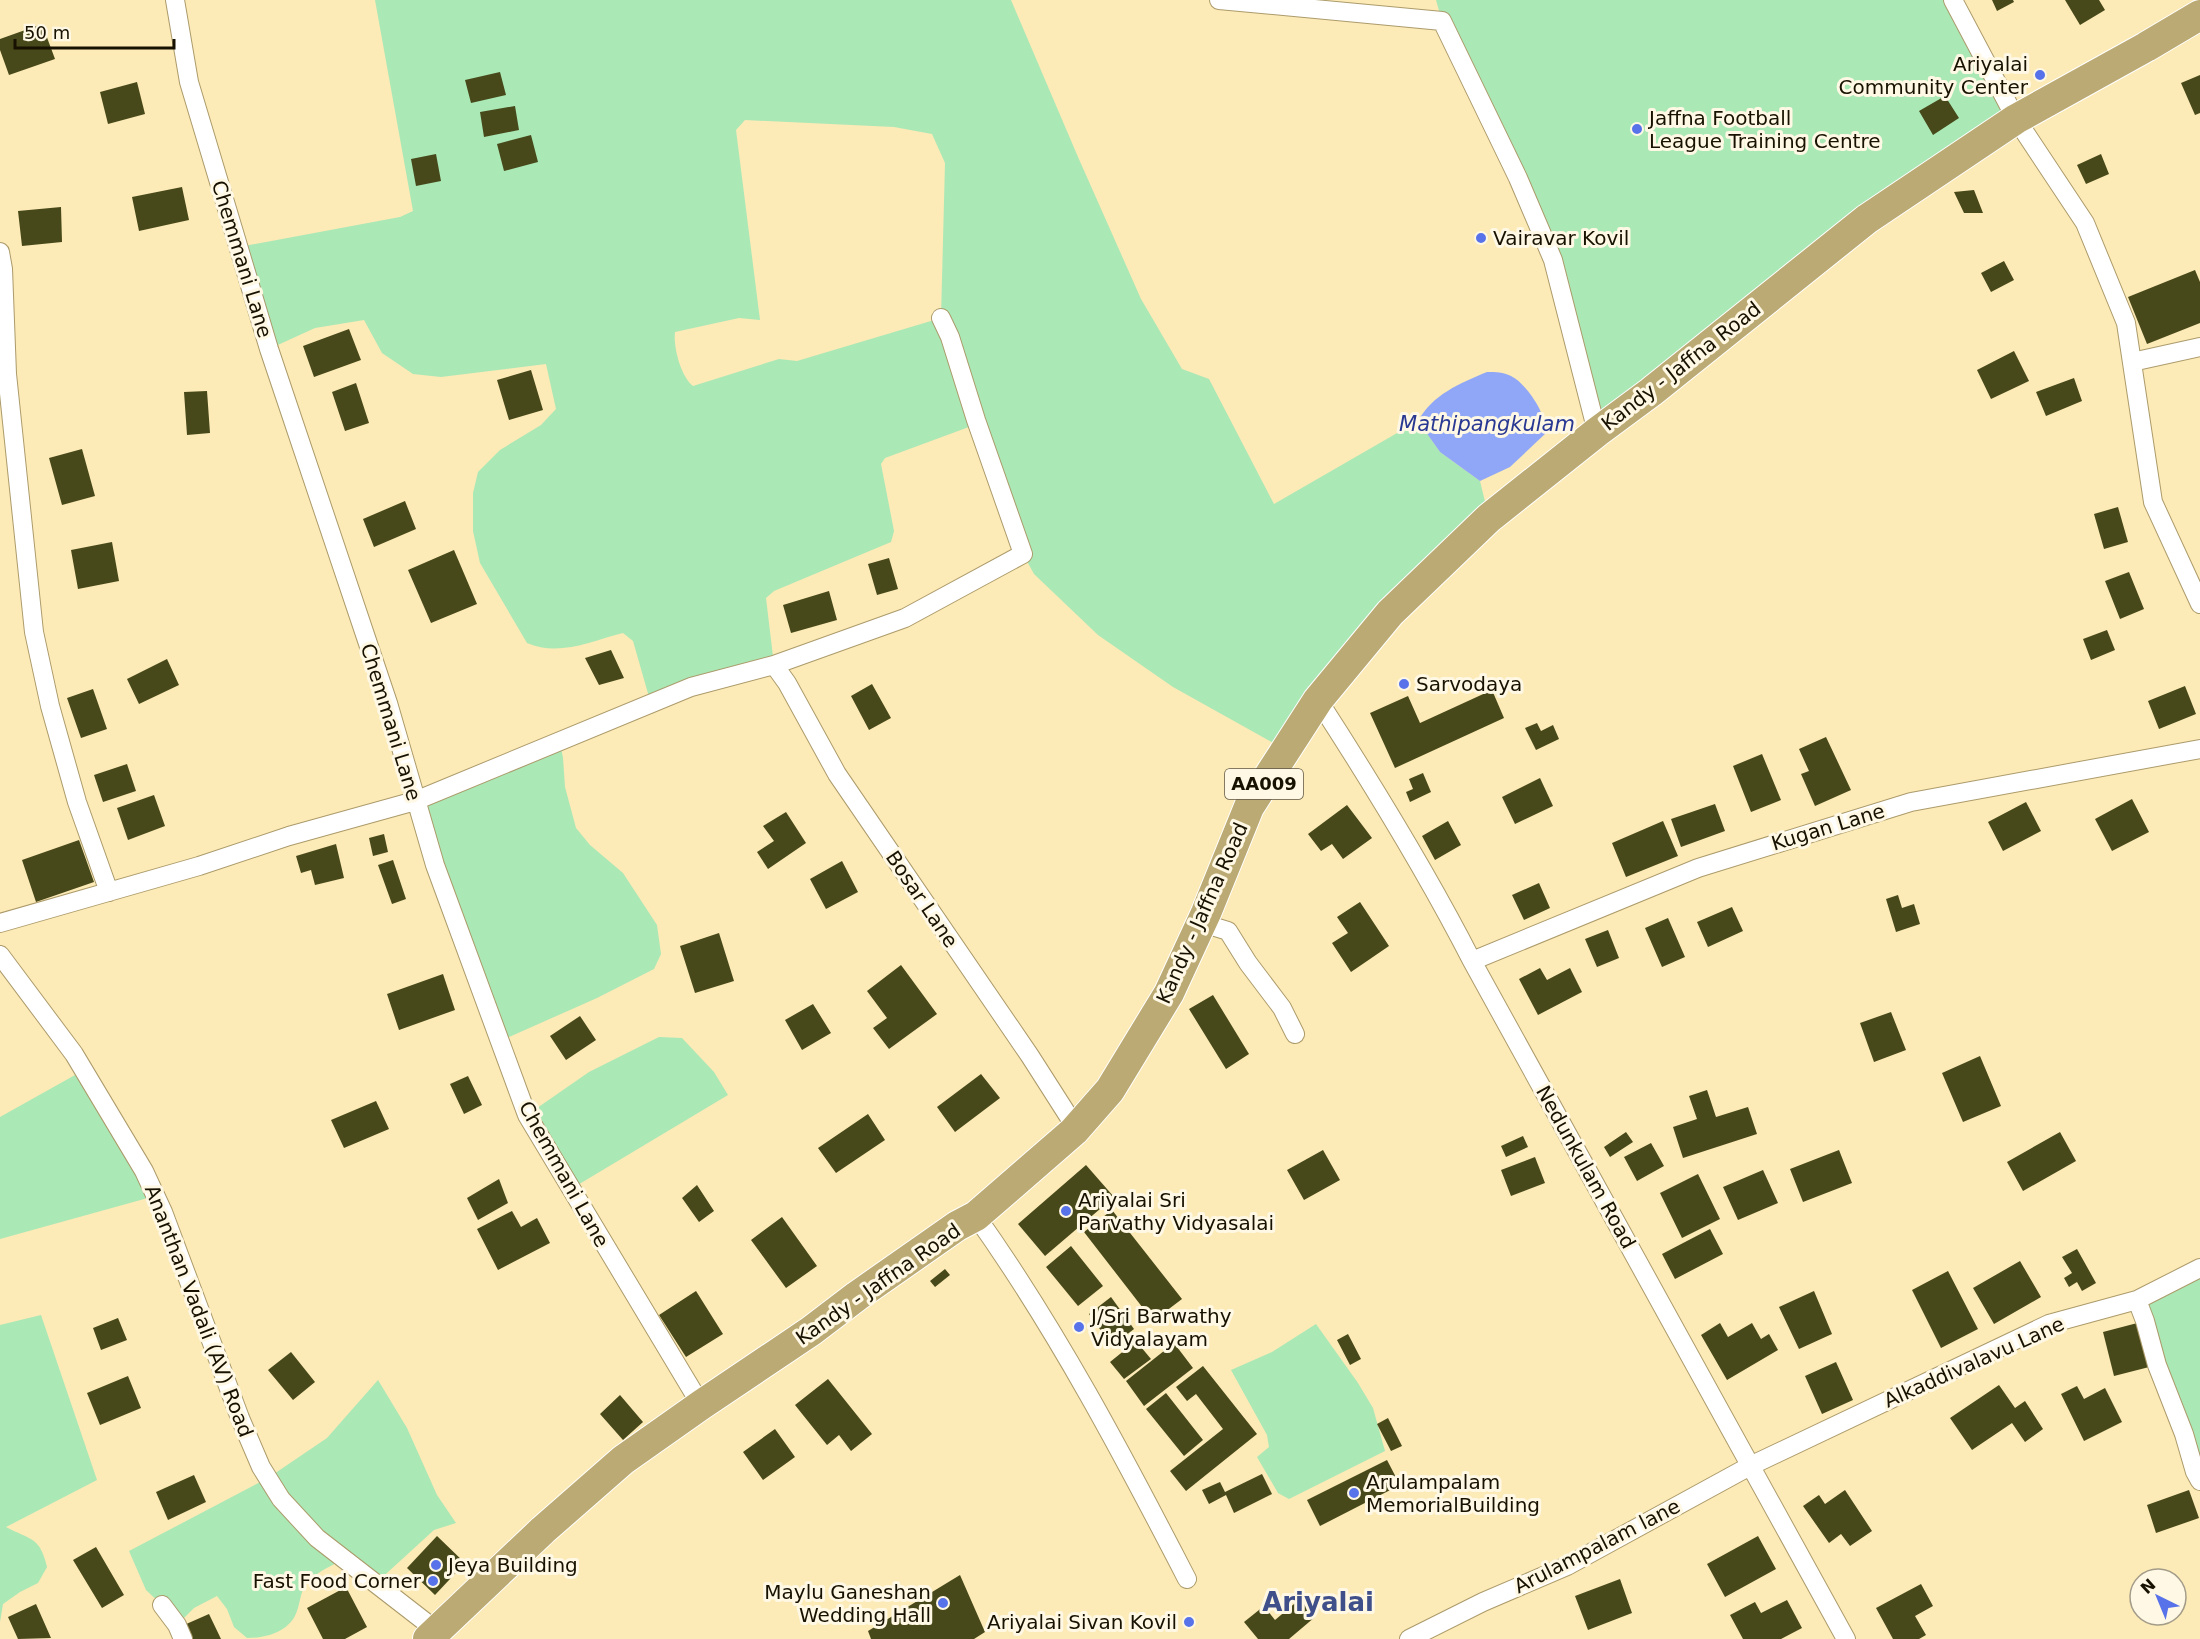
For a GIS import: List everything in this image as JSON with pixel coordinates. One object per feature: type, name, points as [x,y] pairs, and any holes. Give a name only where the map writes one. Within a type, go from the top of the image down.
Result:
[{"type":"highway","name":"Kandy - Jaffna Road","points":[[435,1636],[543,1530],[623,1460],[811,1331],[857,1296],[976,1216],[1076,1128],[1110,1090],[1170,993],[1202,923],[1249,807],[1318,700],[1390,613],[1489,518],[1867,219],[2016,119],[2200,15]]},
{"type":"street","name":"Chemmani Lane","points":[[175,0],[189,82],[269,350],[388,703],[435,865],[527,1115],[701,1405]]},
{"type":"street","points":[[1220,0],[1442,21],[1518,178],[1553,260],[1597,432]]},
{"type":"street","points":[[1953,0],[2016,119],[2085,224],[2126,323],[2153,502],[2200,604]]},
{"type":"street","points":[[0,252],[3,269],[7,374],[34,632],[50,706],[74,792],[109,892]]},
{"type":"street","points":[[0,923],[199,866],[289,836],[415,801],[691,687],[774,665],[905,618],[1023,554],[976,420],[950,337],[941,318]]},
{"type":"street","points":[[2132,362],[2200,347]]},
{"type":"street","name":"Bosar Lane","points":[[774,665],[787,683],[837,774],[1030,1056],[1076,1128]]},
{"type":"street","name":"Nedunkulam Road","points":[[1318,700],[1380,794],[1437,893],[1472,961],[1846,1639]]},
{"type":"street","name":"Kugan Lane","points":[[1472,961],[1698,868],[1911,802],[2200,749]]},
{"type":"street","points":[[1202,923],[1228,931],[1248,963],[1282,1008],[1295,1034]]},
{"type":"street","name":"Ananthan Vadali (AV) Road","points":[[0,955],[74,1054],[144,1171],[163,1212],[240,1418],[261,1467],[281,1499],[317,1538],[435,1636]]},
{"type":"street","points":[[976,1216],[1017,1273],[1056,1339],[1187,1579]]},
{"type":"street","name":"Alkaddivalavu Lane","points":[[1750,1466],[2049,1324],[2137,1300],[2200,1268]]},
{"type":"street","points":[[2137,1300],[2157,1365],[2200,1481]]},
{"type":"street","name":"Arulampalam lane","points":[[1409,1639],[1473,1607],[1567,1566],[1750,1466]]},
{"type":"street","points":[[162,1605],[177,1624],[183,1639]]},
{"type":"green space","points":[[375,0],[1011,0],[1141,299],[1182,369],[1209,379],[1274,504],[1418,421],[1440,452],[1480,481],[1489,518],[1286,750],[1173,687],[1098,635],[1034,574],[1023,554],[977,424],[885,458],[881,464],[894,531],[891,542],[774,591],[766,598],[774,665],[651,704],[633,641],[623,633],[563,648],[539,647],[527,643],[480,563],[473,531],[473,493],[478,472],[500,450],[541,425],[556,409],[546,364],[441,377],[413,374],[382,353],[364,320],[315,328],[269,349],[239,247],[400,217],[413,211]],"holes":[[[745,120],[894,127],[932,134],[945,163],[941,318],[797,361],[779,359],[693,386],[685,376],[679,361],[675,346],[675,332],[739,318],[760,320],[736,130]]]},
{"type":"green space","points":[[1436,0],[1953,0],[2016,119],[1597,432],[1553,260],[1442,21]]},
{"type":"green space","points":[[560,742],[565,787],[576,828],[590,845],[623,873],[657,925],[661,954],[654,969],[597,998],[500,1041],[415,801]]},
{"type":"green space","points":[[659,1037],[682,1038],[714,1072],[728,1095],[571,1189],[527,1115],[589,1072]]},
{"type":"green space","points":[[84,1070],[155,1196],[0,1239],[0,1117]]},
{"type":"green space","points":[[2200,1268],[2200,1481],[2137,1300]]},
{"type":"green space","points":[[41,1315],[97,1480],[6,1527],[33,1540],[41,1550],[47,1567],[38,1583],[3,1604],[0,1622],[0,1325]]},
{"type":"green space","points":[[1316,1324],[1373,1408],[1385,1451],[1289,1499],[1278,1493],[1257,1457],[1269,1447],[1267,1435],[1231,1370],[1272,1352]]},
{"type":"green space","points":[[378,1380],[407,1428],[437,1495],[456,1523],[434,1530],[376,1583],[345,1559],[321,1571],[306,1584],[294,1618],[283,1629],[269,1635],[247,1638],[234,1627],[227,1609],[217,1596],[194,1608],[177,1625],[162,1605],[146,1590],[129,1551],[268,1478],[327,1438]]},
{"type":"water","name":"Mathipangkulam","points":[[1487,372],[1508,375],[1523,386],[1540,409],[1546,433],[1510,467],[1480,481],[1440,452],[1418,421],[1439,397],[1457,385]]},
{"type":"building","points":[[1992,0],[2013,0],[2014,2],[1997,11]]},
{"type":"building","points":[[2065,0],[2099,0],[2105,10],[2080,25]]},
{"type":"building","points":[[42,24],[55,59],[9,75],[0,50],[0,39]]},
{"type":"building","points":[[500,72],[506,95],[471,103],[465,80]]},
{"type":"building","points":[[2200,75],[2200,113],[2195,115],[2181,83]]},
{"type":"building","points":[[137,82],[145,114],[108,124],[100,92]]},
{"type":"building","points":[[1945,96],[1959,118],[1933,135],[1919,111]]},
{"type":"building","points":[[515,106],[519,130],[484,137],[480,112]]},
{"type":"building","points":[[531,135],[538,162],[504,171],[497,144]]},
{"type":"building","points":[[436,154],[441,181],[416,186],[411,159]]},
{"type":"building","points":[[2101,154],[2109,174],[2086,184],[2077,165]]},
{"type":"building","points":[[182,187],[189,220],[139,231],[132,197]]},
{"type":"building","points":[[1974,190],[1983,213],[1964,213],[1954,192]]},
{"type":"building","points":[[61,207],[62,242],[22,246],[18,211]]},
{"type":"building","points":[[2004,261],[2014,280],[1991,292],[1981,273]]},
{"type":"building","points":[[2195,270],[2200,282],[2200,323],[2147,344],[2128,297]]},
{"type":"building","points":[[349,329],[361,360],[314,377],[303,346]]},
{"type":"building","points":[[2014,351],[2029,381],[1991,399],[1977,370]]},
{"type":"building","points":[[531,370],[543,410],[509,420],[497,380]]},
{"type":"building","points":[[2074,378],[2082,401],[2046,416],[2036,392]]},
{"type":"building","points":[[356,383],[369,423],[345,431],[332,392]]},
{"type":"building","points":[[207,391],[210,433],[187,435],[184,392]]},
{"type":"building","points":[[82,449],[95,496],[62,505],[49,458]]},
{"type":"building","points":[[405,501],[416,529],[374,547],[363,519]]},
{"type":"building","points":[[2118,507],[2128,542],[2104,549],[2094,514]]},
{"type":"building","points":[[112,542],[119,581],[78,589],[71,550]]},
{"type":"building","points":[[454,550],[477,604],[431,623],[408,570]]},
{"type":"building","points":[[889,558],[898,589],[877,595],[868,564]]},
{"type":"building","points":[[2129,572],[2144,609],[2120,619],[2105,581]]},
{"type":"building","points":[[829,591],[837,620],[791,633],[783,605]]},
{"type":"building","points":[[2107,630],[2115,650],[2091,660],[2083,639]]},
{"type":"building","points":[[611,650],[624,678],[599,685],[585,658]]},
{"type":"building","points":[[167,659],[179,685],[139,704],[127,679]]},
{"type":"building","points":[[872,684],[891,718],[869,730],[851,696]]},
{"type":"building","points":[[2185,686],[2196,714],[2159,729],[2148,701]]},
{"type":"building","points":[[93,689],[107,729],[81,738],[67,698]]},
{"type":"building","points":[[1492,690],[1504,718],[1395,768],[1370,713],[1408,696],[1420,723]]},
{"type":"building","points":[[1537,723],[1541,731],[1553,725],[1559,739],[1536,750],[1525,728]]},
{"type":"building","points":[[1826,737],[1851,790],[1815,806],[1801,774],[1809,771],[1799,749]]},
{"type":"building","points":[[1762,754],[1781,800],[1751,812],[1733,766]]},
{"type":"building","points":[[127,764],[136,791],[103,802],[94,775]]},
{"type":"building","points":[[1423,773],[1431,792],[1410,802],[1406,792],[1413,789],[1409,779]]},
{"type":"building","points":[[1540,778],[1553,806],[1515,824],[1502,797]]},
{"type":"building","points":[[154,795],[165,826],[128,840],[117,808]]},
{"type":"building","points":[[2132,799],[2149,832],[2112,851],[2095,819]]},
{"type":"building","points":[[2026,802],[2041,831],[2003,851],[1988,822]]},
{"type":"building","points":[[1715,804],[1725,831],[1681,847],[1671,819]]},
{"type":"building","points":[[1347,805],[1372,838],[1343,859],[1332,844],[1321,851],[1308,834]]},
{"type":"building","points":[[786,812],[806,843],[768,869],[757,852],[774,841],[763,826]]},
{"type":"building","points":[[1448,821],[1461,845],[1435,860],[1422,836]]},
{"type":"building","points":[[1663,821],[1678,856],[1626,877],[1612,843]]},
{"type":"building","points":[[384,834],[388,852],[373,856],[369,838]]},
{"type":"building","points":[[79,840],[94,882],[36,902],[22,860]]},
{"type":"building","points":[[336,844],[344,878],[315,885],[311,870],[301,873],[296,856]]},
{"type":"building","points":[[393,860],[406,899],[392,904],[378,865]]},
{"type":"building","points":[[842,861],[858,892],[826,909],[810,879]]},
{"type":"building","points":[[1539,883],[1550,908],[1524,920],[1512,895]]},
{"type":"building","points":[[1898,895],[1902,908],[1914,904],[1920,924],[1896,932],[1886,899]]},
{"type":"building","points":[[1360,902],[1389,946],[1351,972],[1332,943],[1348,933],[1337,917]]},
{"type":"building","points":[[1732,907],[1743,931],[1708,947],[1697,922]]},
{"type":"building","points":[[1668,918],[1685,957],[1662,967],[1645,928]]},
{"type":"building","points":[[1608,930],[1619,958],[1597,967],[1585,939]]},
{"type":"building","points":[[719,933],[734,981],[695,993],[680,946]]},
{"type":"building","points":[[901,965],[937,1014],[889,1049],[873,1028],[887,1018],[867,991]]},
{"type":"building","points":[[1540,968],[1547,980],[1570,968],[1582,992],[1538,1015],[1519,979]]},
{"type":"building","points":[[443,974],[455,1010],[399,1030],[387,994]]},
{"type":"building","points":[[1213,995],[1249,1054],[1226,1069],[1189,1009]]},
{"type":"building","points":[[813,1004],[831,1033],[802,1050],[785,1020]]},
{"type":"building","points":[[1891,1012],[1906,1050],[1874,1062],[1860,1023]]},
{"type":"building","points":[[580,1016],[596,1040],[566,1060],[550,1036]]},
{"type":"building","points":[[1980,1056],[2001,1106],[1963,1122],[1942,1073]]},
{"type":"building","points":[[981,1074],[1000,1098],[955,1132],[937,1107]]},
{"type":"building","points":[[468,1076],[482,1105],[464,1114],[450,1084]]},
{"type":"building","points":[[1707,1090],[1716,1117],[1748,1107],[1757,1134],[1683,1158],[1673,1127],[1697,1119],[1689,1096]]},
{"type":"building","points":[[376,1101],[389,1129],[344,1148],[331,1120]]},
{"type":"building","points":[[868,1114],[885,1140],[836,1173],[818,1148]]},
{"type":"building","points":[[1626,1132],[1633,1142],[1610,1157],[1604,1147]]},
{"type":"building","points":[[2060,1132],[2076,1161],[2023,1191],[2007,1162]]},
{"type":"building","points":[[1523,1136],[1528,1147],[1506,1157],[1501,1146]]},
{"type":"building","points":[[1651,1143],[1664,1166],[1637,1181],[1624,1157]]},
{"type":"building","points":[[1323,1150],[1340,1180],[1304,1200],[1287,1170]]},
{"type":"building","points":[[1839,1150],[1852,1183],[1803,1202],[1790,1169]]},
{"type":"building","points":[[1535,1157],[1545,1183],[1511,1196],[1501,1170]]},
{"type":"building","name":"Ariyalai Sri Parvathy Vidyasalai","points":[[1086,1165],[1114,1197],[1045,1256],[1018,1224]]},
{"type":"building","points":[[1763,1170],[1778,1203],[1738,1220],[1723,1187]]},
{"type":"building","points":[[1698,1174],[1720,1219],[1682,1238],[1660,1193]]},
{"type":"building","points":[[499,1179],[508,1203],[478,1220],[467,1198]]},
{"type":"building","points":[[697,1185],[714,1211],[699,1222],[682,1198]]},
{"type":"building","points":[[1112,1210],[1182,1299],[1153,1321],[1084,1232]]},
{"type":"building","points":[[512,1211],[521,1227],[537,1218],[550,1243],[498,1270],[477,1229]]},
{"type":"building","points":[[782,1217],[817,1266],[786,1288],[751,1240]]},
{"type":"building","points":[[1710,1229],[1723,1254],[1675,1279],[1662,1254]]},
{"type":"building","points":[[1071,1246],[1103,1286],[1078,1306],[1046,1267]]},
{"type":"building","points":[[2077,1249],[2096,1283],[2082,1291],[2077,1282],[2069,1287],[2064,1278],[2072,1273],[2062,1257]]},
{"type":"building","points":[[2020,1261],[2041,1297],[1994,1324],[1973,1288]]},
{"type":"building","points":[[945,1269],[950,1275],[935,1287],[930,1281]]},
{"type":"building","points":[[1948,1271],[1978,1329],[1941,1348],[1912,1290]]},
{"type":"building","points":[[696,1291],[723,1334],[686,1357],[659,1315]]},
{"type":"building","points":[[1814,1291],[1832,1334],[1799,1349],[1779,1307]]},
{"type":"building","points":[[1111,1297],[1134,1329],[1112,1346],[1089,1314]]},
{"type":"building","points":[[118,1318],[127,1340],[101,1350],[93,1328]]},
{"type":"building","points":[[2145,1321],[2157,1365],[2114,1376],[2103,1332]]},
{"type":"building","points":[[1720,1323],[1728,1337],[1752,1323],[1761,1339],[1769,1334],[1778,1350],[1727,1380],[1701,1335]]},
{"type":"building","points":[[1348,1334],[1361,1359],[1350,1365],[1337,1340]]},
{"type":"building","points":[[1136,1341],[1151,1359],[1124,1379],[1110,1362]]},
{"type":"building","points":[[1174,1343],[1193,1368],[1144,1406],[1126,1381]]},
{"type":"building","points":[[291,1352],[315,1382],[293,1400],[268,1370]]},
{"type":"building","points":[[1836,1362],[1853,1400],[1822,1414],[1805,1376]]},
{"type":"building","points":[[1203,1366],[1257,1434],[1186,1491],[1170,1471],[1223,1429],[1196,1394],[1187,1401],[1176,1387]]},
{"type":"building","points":[[128,1376],[141,1408],[100,1425],[87,1393]]},
{"type":"building","points":[[828,1379],[872,1434],[851,1451],[839,1435],[827,1445],[795,1405]]},
{"type":"building","points":[[1999,1385],[2015,1408],[2025,1401],[2043,1429],[2025,1442],[2012,1423],[1972,1450],[1950,1418]]},
{"type":"building","points":[[2077,1386],[2084,1399],[2105,1388],[2122,1422],[2084,1441],[2061,1394]]},
{"type":"building","points":[[1166,1393],[1203,1440],[1184,1456],[1146,1409]]},
{"type":"building","points":[[620,1395],[643,1422],[623,1440],[600,1414]]},
{"type":"building","points":[[1388,1418],[1402,1446],[1391,1451],[1377,1424]]},
{"type":"building","points":[[775,1429],[795,1457],[763,1480],[743,1452]]},
{"type":"building","name":"Arulampalam MemorialBuilding","points":[[1387,1460],[1400,1485],[1320,1526],[1307,1500]]},
{"type":"building","points":[[1262,1474],[1272,1494],[1234,1513],[1226,1495],[1209,1504],[1202,1490],[1220,1482],[1225,1492]]},
{"type":"building","points":[[194,1475],[206,1502],[168,1520],[156,1492]]},
{"type":"building","points":[[1845,1490],[1872,1531],[1850,1546],[1841,1534],[1829,1543],[1803,1506],[1819,1495],[1825,1504]]},
{"type":"building","points":[[2189,1490],[2199,1518],[2156,1533],[2147,1505]]},
{"type":"building","name":"Jeya Building","points":[[437,1536],[465,1563],[435,1595],[407,1568]]},
{"type":"building","points":[[1758,1536],[1776,1569],[1725,1597],[1707,1564]]},
{"type":"building","points":[[96,1547],[124,1595],[102,1608],[73,1560]]},
{"type":"building","name":"Maylu Ganeshan Wedding Hall","points":[[960,1575],[985,1632],[974,1639],[871,1639],[868,1631]]},
{"type":"building","points":[[1620,1579],[1632,1613],[1588,1630],[1575,1596]]},
{"type":"building","points":[[1921,1584],[1933,1606],[1915,1616],[1926,1635],[1919,1639],[1893,1639],[1876,1608]]},
{"type":"building","points":[[346,1587],[367,1627],[345,1639],[323,1639],[307,1608]]},
{"type":"building","points":[[1300,1599],[1315,1617],[1289,1639],[1258,1639],[1244,1622],[1264,1606],[1275,1620]]},
{"type":"building","points":[[1787,1600],[1802,1628],[1781,1639],[1743,1639],[1730,1615],[1755,1602],[1761,1613]]},
{"type":"building","points":[[36,1604],[51,1638],[18,1639],[8,1617]]},
{"type":"building","points":[[209,1614],[221,1639],[190,1639],[184,1625]]},
{"type":"place","name":"Ariyalai Community Center","points":[[2040,75]]},
{"type":"place","name":"Jaffna Football League Training Centre","points":[[1637,129]]},
{"type":"place","name":"Vairavar Kovil","points":[[1481,238]]},
{"type":"place","name":"Sarvodaya","points":[[1404,684]]},
{"type":"place","name":"Ariyalai Sri Parvathy Vidyasalai","points":[[1066,1211]]},
{"type":"place","name":"J/Sri Barwathy Vidyalayam","points":[[1079,1327]]},
{"type":"place","name":"Arulampalam MemorialBuilding","points":[[1354,1493]]},
{"type":"place","name":"Jeya Building","points":[[436,1565]]},
{"type":"place","name":"Fast Food Corner","points":[[433,1581]]},
{"type":"place","name":"Maylu Ganeshan Wedding Hall","points":[[943,1603]]},
{"type":"place","name":"Ariyalai Sivan Kovil","points":[[1189,1622]]},
{"type":"district","name":"Ariyalai","points":[[1318,1602]]}]
